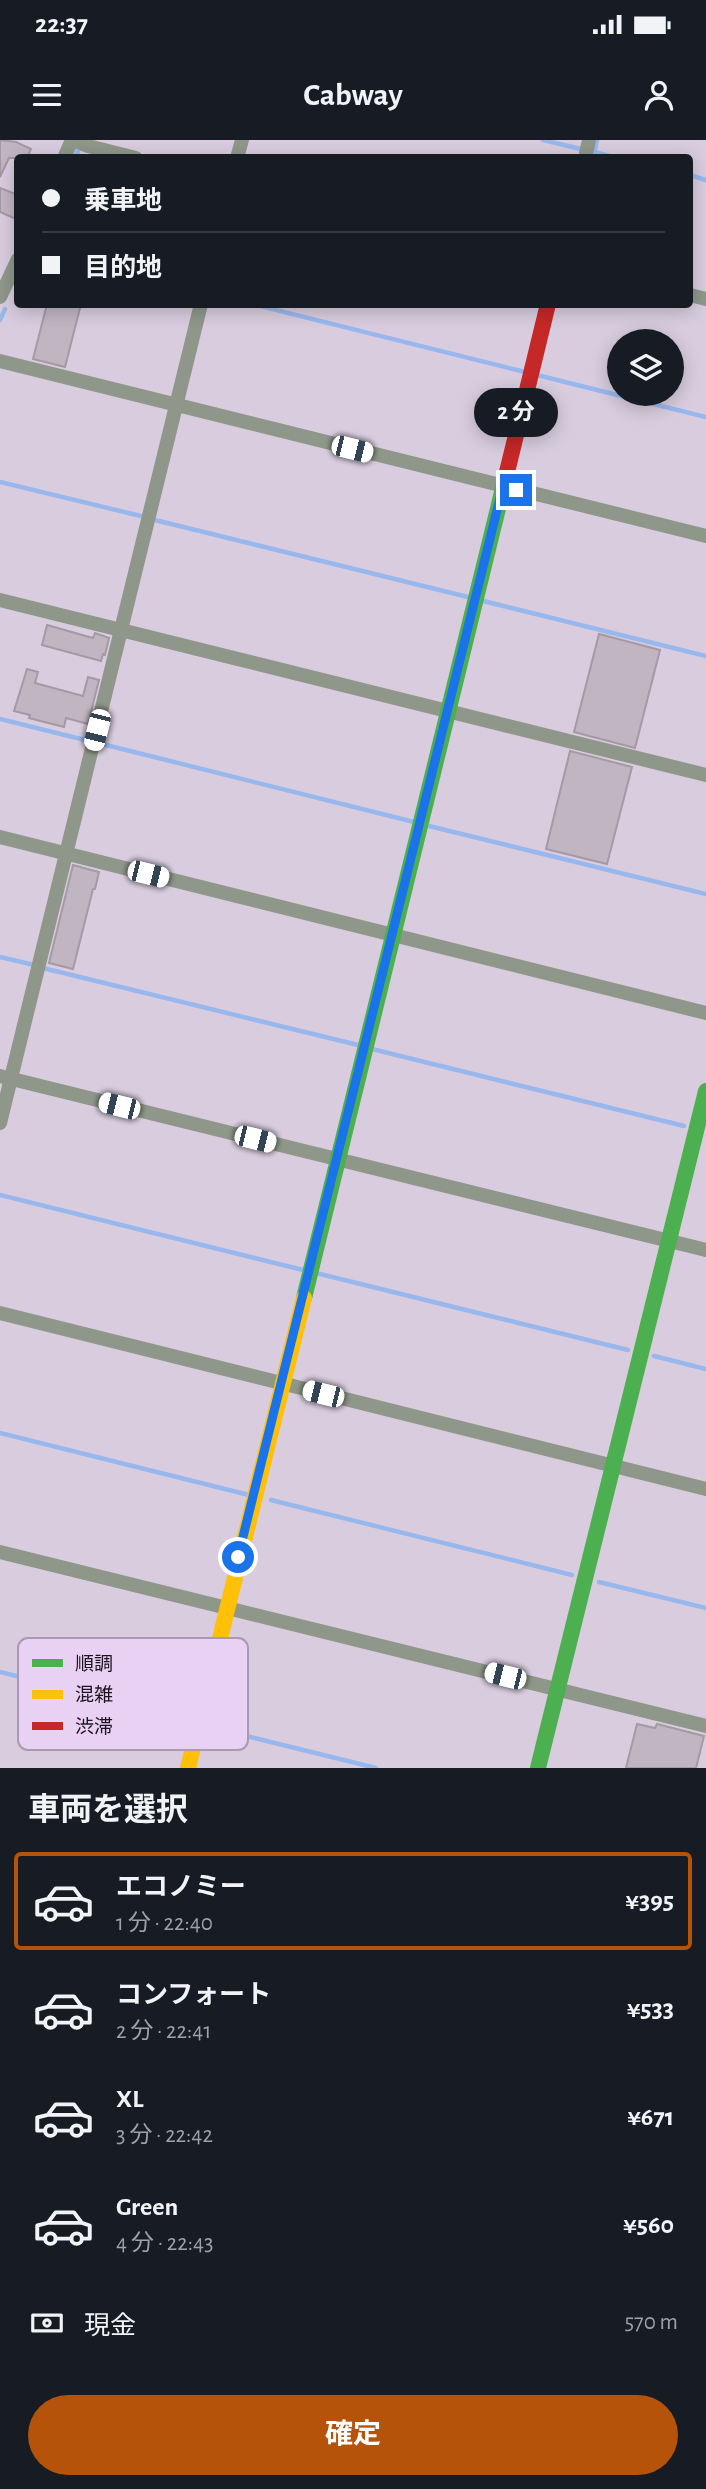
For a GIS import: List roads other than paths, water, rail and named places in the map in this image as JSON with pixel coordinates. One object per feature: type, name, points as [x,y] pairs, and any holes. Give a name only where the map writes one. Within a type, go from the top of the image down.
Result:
[{"type":"street","points":[[77,142],[121,154]]},
{"type":"street","points":[[0,297],[14,267]]},
{"type":"street","points":[[0,1123],[6,1077],[66,854],[200,308]]},
{"type":"street","points":[[224,1638],[509,488],[547,308]]},
{"type":"street","points":[[0,361],[706,536]]},
{"type":"street","points":[[0,600],[706,775]]},
{"type":"street","points":[[0,837],[706,1013]]},
{"type":"street","points":[[6,1077],[706,1250]]},
{"type":"street","points":[[538,1768],[706,1091]]},
{"type":"street","points":[[0,1313],[706,1489]]},
{"type":"street","points":[[0,1552],[706,1726]]},
{"type":"street","points":[[188,1768],[193,1750]]},
{"type":"waterway","points":[[543,140],[581,149]]},
{"type":"waterway","points":[[594,154],[597,140]]},
{"type":"waterway","points":[[77,154],[81,144]]},
{"type":"waterway","points":[[594,152],[602,154]]},
{"type":"waterway","points":[[693,176],[706,180]]},
{"type":"waterway","points":[[268,308],[525,372]]},
{"type":"waterway","points":[[0,320],[5,309]]},
{"type":"waterway","points":[[537,375],[706,417]]},
{"type":"waterway","points":[[0,482],[145,517]]},
{"type":"waterway","points":[[155,520],[468,597]]},
{"type":"waterway","points":[[483,601],[706,656]]},
{"type":"waterway","points":[[0,719],[89,741]]},
{"type":"waterway","points":[[98,743],[414,822]]},
{"type":"waterway","points":[[425,825],[706,894]]},
{"type":"waterway","points":[[0,957],[34,965]]},
{"type":"waterway","points":[[43,968],[358,1045]]},
{"type":"waterway","points":[[372,1049],[684,1126]]},
{"type":"waterway","points":[[0,1195],[303,1270]]},
{"type":"waterway","points":[[316,1273],[628,1350]]},
{"type":"waterway","points":[[654,1356],[706,1369]]},
{"type":"waterway","points":[[0,1433],[249,1495]]},
{"type":"waterway","points":[[271,1500],[572,1575]]},
{"type":"waterway","points":[[599,1582],[706,1608]]},
{"type":"waterway","points":[[0,1672],[18,1676]]},
{"type":"waterway","points":[[248,1736],[376,1768]]}]
